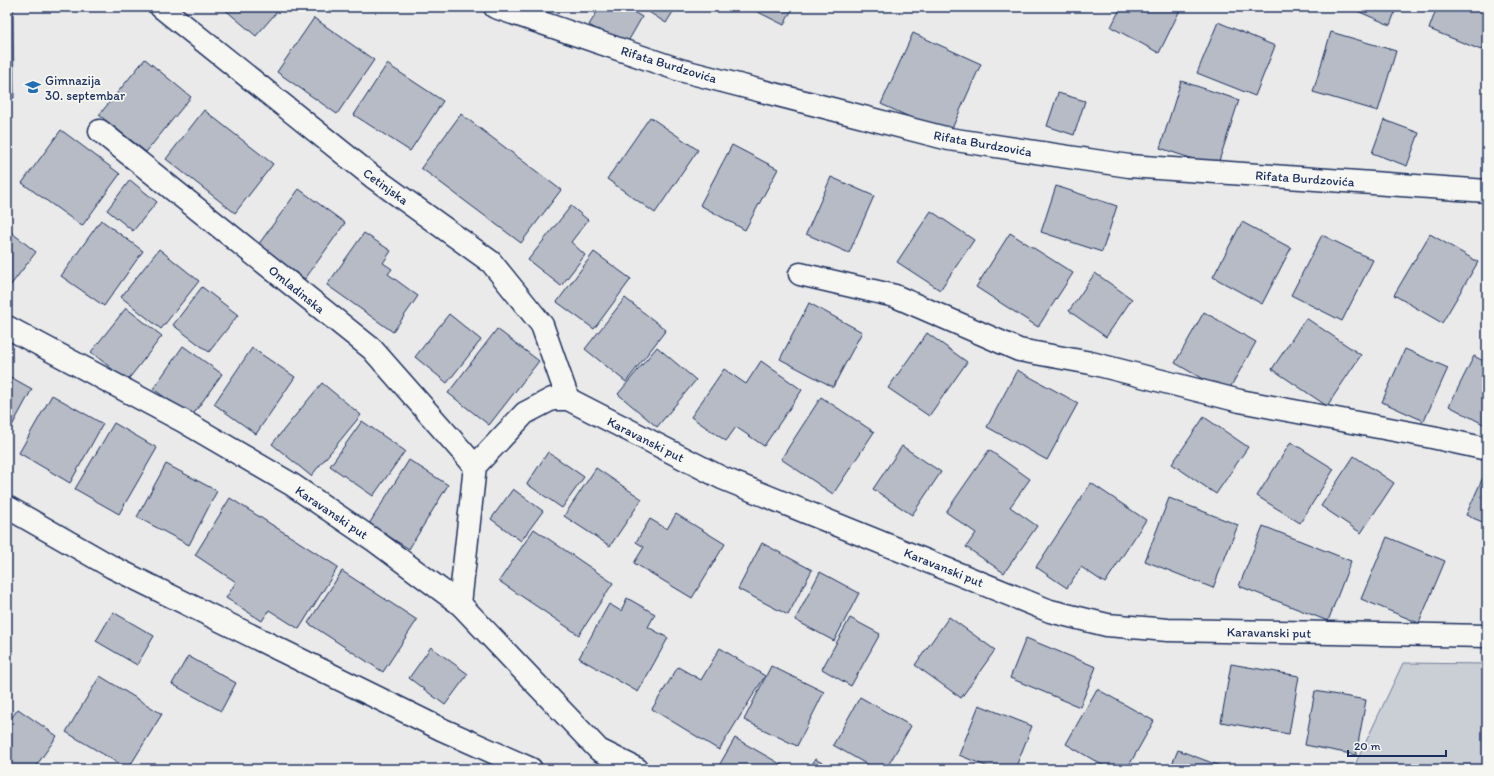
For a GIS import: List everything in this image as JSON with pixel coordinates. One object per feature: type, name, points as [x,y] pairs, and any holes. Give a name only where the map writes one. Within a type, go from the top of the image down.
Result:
[{"type":"street","name":"Cetinjska","points":[[160,7],[373,177],[491,262],[542,325],[568,399]]},
{"type":"street","name":"Rifata Burdzovića","points":[[495,7],[680,70],[949,139],[1129,166],[1487,190]]},
{"type":"street","name":"Omladinska","points":[[100,131],[372,349],[475,466]]},
{"type":"street","points":[[800,274],[895,296],[1019,350],[1091,363],[1240,401],[1432,436],[1487,449]]},
{"type":"street","name":"Karavanski put","points":[[7,326],[183,421],[291,484],[375,540],[460,604],[599,750],[637,769]]},
{"type":"street","points":[[460,604],[475,466],[525,413],[552,399],[568,399]]},
{"type":"street","name":"Karavanski put","points":[[568,399],[722,478],[1050,612],[1107,625],[1168,630],[1487,636]]},
{"type":"street","points":[[7,507],[112,567],[441,729],[531,769]]},
{"type":"shaded area","points":[[1403,663],[1487,664],[1487,769],[1353,769]]},
{"type":"building","points":[[7,7],[13,7],[14,98],[7,98]]},
{"type":"building","points":[[222,7],[281,7],[256,36]]},
{"type":"building","points":[[600,7],[625,7],[642,17],[626,45],[589,25]]},
{"type":"building","points":[[641,7],[676,7],[666,23]]},
{"type":"building","points":[[748,7],[793,7],[784,25]]},
{"type":"building","points":[[1121,7],[1174,7],[1180,10],[1159,53],[1111,27]]},
{"type":"building","points":[[1348,7],[1397,7],[1390,25]]},
{"type":"building","points":[[1437,7],[1487,7],[1487,36],[1481,50],[1429,29]]},
{"type":"building","points":[[314,18],[374,60],[337,114],[277,72]]},
{"type":"building","points":[[1218,22],[1275,46],[1255,96],[1197,73]]},
{"type":"building","points":[[1331,32],[1396,51],[1378,111],[1313,92]]},
{"type":"building","points":[[913,33],[981,64],[949,135],[881,104]]},
{"type":"building","points":[[145,59],[191,97],[146,152],[99,115]]},
{"type":"building","points":[[387,64],[443,101],[410,151],[354,115]]},
{"type":"building","points":[[1181,81],[1239,100],[1217,167],[1160,148]]},
{"type":"building","points":[[1058,93],[1085,101],[1074,135],[1047,126]]},
{"type":"building","points":[[204,110],[273,164],[235,213],[166,159]]},
{"type":"building","points":[[461,114],[561,190],[521,243],[421,168]]},
{"type":"building","points":[[650,117],[698,150],[655,213],[607,179]]},
{"type":"building","points":[[1384,120],[1419,133],[1407,166],[1372,153]]},
{"type":"building","points":[[61,130],[120,174],[82,226],[22,183]]},
{"type":"building","points":[[732,145],[778,169],[745,230],[700,205]]},
{"type":"building","points":[[831,177],[874,196],[849,253],[806,234]]},
{"type":"building","points":[[130,180],[157,202],[133,231],[107,210]]},
{"type":"building","points":[[1056,186],[1117,206],[1102,252],[1041,232]]},
{"type":"building","points":[[299,189],[345,223],[305,279],[258,245]]},
{"type":"building","points":[[571,206],[588,220],[571,242],[585,255],[561,286],[528,260]]},
{"type":"building","points":[[931,211],[974,240],[940,290],[897,262]]},
{"type":"building","points":[[101,220],[143,251],[104,306],[61,276]]},
{"type":"building","points":[[1242,222],[1291,248],[1262,304],[1213,277]]},
{"type":"building","points":[[7,229],[36,252],[7,290]]},
{"type":"building","points":[[364,233],[391,251],[383,263],[392,269],[388,274],[418,296],[393,332],[327,285]]},
{"type":"building","points":[[1010,233],[1073,273],[1038,327],[976,287]]},
{"type":"building","points":[[1430,234],[1478,262],[1442,323],[1394,295]]},
{"type":"building","points":[[1322,235],[1373,260],[1342,321],[1291,295]]},
{"type":"building","points":[[159,249],[199,281],[161,329],[121,297]]},
{"type":"building","points":[[594,252],[631,279],[594,329],[557,302]]},
{"type":"building","points":[[1095,273],[1132,299],[1106,337],[1069,311]]},
{"type":"building","points":[[202,287],[238,315],[209,352],[173,325]]},
{"type":"building","points":[[625,298],[666,330],[626,382],[585,349]]},
{"type":"building","points":[[809,303],[862,332],[833,387],[780,359]]},
{"type":"building","points":[[126,308],[162,336],[127,381],[91,352]]},
{"type":"building","points":[[1204,312],[1256,342],[1227,393],[1175,363]]},
{"type":"building","points":[[449,314],[481,340],[447,383],[415,357]]},
{"type":"building","points":[[1306,318],[1361,355],[1327,406],[1272,369]]},
{"type":"building","points":[[497,329],[539,361],[489,425],[448,393]]},
{"type":"building","points":[[927,333],[967,362],[929,416],[888,388]]},
{"type":"building","points":[[183,346],[222,374],[192,416],[153,389]]},
{"type":"building","points":[[657,347],[696,380],[657,427],[618,394]]},
{"type":"building","points":[[252,348],[295,377],[256,434],[214,404]]},
{"type":"building","points":[[1405,349],[1448,368],[1424,421],[1382,402]]},
{"type":"building","points":[[1474,356],[1487,363],[1487,426],[1449,406]]},
{"type":"building","points":[[761,361],[802,390],[764,446],[736,427],[726,441],[691,417],[724,369],[746,384]]},
{"type":"building","points":[[1017,370],[1078,403],[1047,460],[987,427]]},
{"type":"building","points":[[7,375],[32,389],[7,435]]},
{"type":"building","points":[[322,383],[361,415],[311,476],[272,444]]},
{"type":"building","points":[[52,395],[103,424],[70,483],[19,453]]},
{"type":"building","points":[[821,397],[874,432],[833,494],[781,459]]},
{"type":"building","points":[[1204,417],[1248,447],[1216,494],[1172,464]]},
{"type":"building","points":[[362,421],[405,451],[373,496],[330,466]]},
{"type":"building","points":[[114,423],[157,448],[119,514],[75,489]]},
{"type":"building","points":[[1291,442],[1334,469],[1300,523],[1257,496]]},
{"type":"building","points":[[902,446],[941,472],[912,515],[873,489]]},
{"type":"building","points":[[989,450],[1030,479],[1010,507],[1037,526],[1004,573],[966,547],[976,533],[946,512]]},
{"type":"building","points":[[548,452],[584,477],[562,508],[527,484]]},
{"type":"building","points":[[1354,456],[1394,483],[1361,533],[1321,506]]},
{"type":"building","points":[[409,460],[448,485],[409,549],[369,524]]},
{"type":"building","points":[[166,464],[217,491],[189,545],[137,517]]},
{"type":"building","points":[[596,468],[642,499],[610,546],[564,516]]},
{"type":"building","points":[[1484,475],[1487,476],[1487,524],[1466,515]]},
{"type":"building","points":[[1091,483],[1146,520],[1105,583],[1081,567],[1067,588],[1036,567]]},
{"type":"building","points":[[513,489],[543,511],[521,541],[491,519]]},
{"type":"building","points":[[230,498],[338,567],[299,629],[269,610],[262,621],[226,598],[236,582],[195,555]]},
{"type":"building","points":[[1169,498],[1238,525],[1213,588],[1145,561]]},
{"type":"building","points":[[676,514],[725,544],[692,598],[634,563],[644,547],[636,542],[650,519],[667,529]]},
{"type":"building","points":[[1263,526],[1351,561],[1328,621],[1239,586]]},
{"type":"building","points":[[534,529],[613,583],[579,635],[499,581]]},
{"type":"building","points":[[1387,537],[1445,561],[1419,623],[1361,599]]},
{"type":"building","points":[[762,543],[812,570],[788,615],[738,589]]},
{"type":"building","points":[[342,571],[417,620],[383,672],[308,623]]},
{"type":"building","points":[[820,572],[859,593],[834,641],[795,620]]},
{"type":"building","points":[[627,598],[655,614],[648,627],[668,638],[638,692],[579,658],[609,604],[621,611]]},
{"type":"building","points":[[113,612],[154,636],[137,665],[96,641]]},
{"type":"building","points":[[949,617],[995,650],[961,698],[915,665]]},
{"type":"building","points":[[850,618],[880,634],[851,686],[822,669]]},
{"type":"building","points":[[1026,638],[1096,667],[1080,707],[1010,678]]},
{"type":"building","points":[[431,647],[468,674],[445,705],[409,678]]},
{"type":"building","points":[[720,648],[765,676],[719,750],[652,709],[678,667],[701,680]]},
{"type":"building","points":[[188,656],[236,683],[221,711],[172,684]]},
{"type":"building","points":[[1231,664],[1299,676],[1289,734],[1221,722]]},
{"type":"building","points":[[771,666],[824,692],[797,746],[744,720]]},
{"type":"building","points":[[100,676],[162,714],[128,769],[66,732]]},
{"type":"building","points":[[1097,689],[1154,721],[1127,769],[1109,769],[1066,744]]},
{"type":"building","points":[[1315,691],[1366,700],[1356,755],[1305,745]]},
{"type":"building","points":[[860,697],[911,726],[886,769],[875,769],[833,745]]},
{"type":"building","points":[[979,705],[1032,726],[1015,769],[993,769],[959,755]]},
{"type":"building","points":[[18,709],[57,736],[34,769],[7,769],[7,724]]},
{"type":"building","points":[[735,738],[789,769],[717,769]]},
{"type":"building","points":[[1178,750],[1228,769],[1170,769]]},
{"type":"building","points":[[815,759],[833,769],[810,769]]},
{"type":"place","name":"Gimnazija 30. septembar","points":[[33,87]]}]
